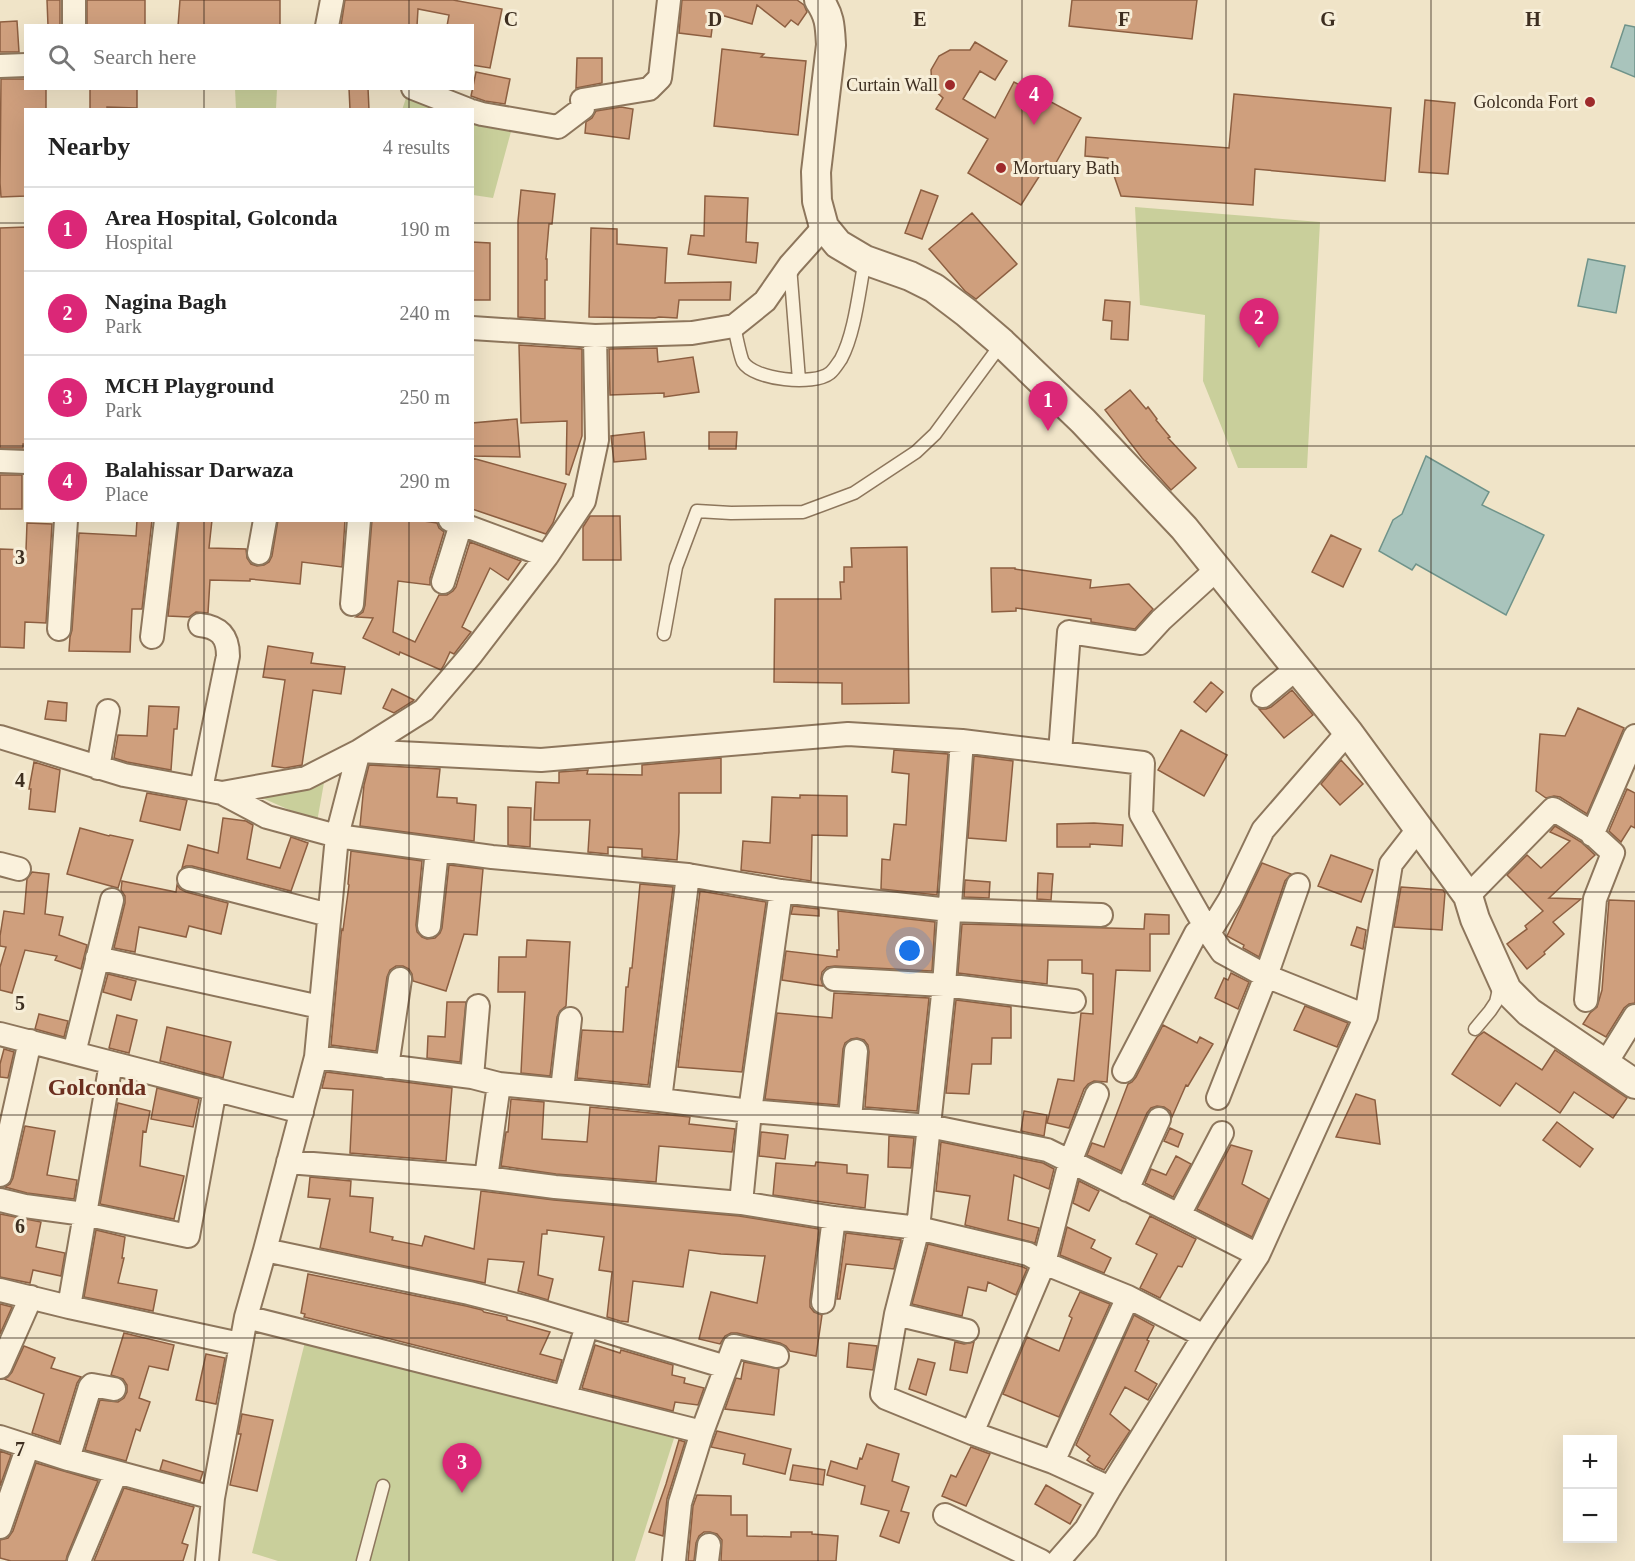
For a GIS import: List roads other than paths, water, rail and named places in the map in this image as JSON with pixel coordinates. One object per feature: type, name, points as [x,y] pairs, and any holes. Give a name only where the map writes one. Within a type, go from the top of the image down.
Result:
[{"type":"street","points":[[74,0],[74,24]]},
{"type":"street","points":[[327,24],[332,0]]},
{"type":"street","points":[[474,111],[558,127],[583,108],[582,100],[649,89],[660,78],[669,0]]},
{"type":"street","points":[[819,0],[827,11],[831,45],[816,172],[817,201],[824,227],[838,244],[865,260],[934,288],[1002,344],[1083,421],[1184,528],[1348,732],[1468,896],[1475,919],[1507,990],[1529,1012],[1635,1084]]},
{"type":"street","points":[[0,66],[24,65]]},
{"type":"street","points":[[418,90],[466,108]]},
{"type":"street","points":[[474,328],[595,336],[692,333],[734,326],[765,301],[790,265],[824,227]]},
{"type":"street","points":[[212,791],[306,778],[359,751],[424,710],[471,655],[548,556],[584,501],[597,440],[595,336]]},
{"type":"street","points":[[0,461],[24,462]]},
{"type":"street","points":[[59,629],[66,522]]},
{"type":"street","points":[[152,637],[166,522]]},
{"type":"street","points":[[259,553],[265,522]]},
{"type":"street","points":[[352,604],[359,522]]},
{"type":"street","points":[[443,582],[456,522],[548,556]]},
{"type":"street","points":[[1060,753],[1069,632],[1140,643],[1161,620],[1217,569]]},
{"type":"street","points":[[200,626],[212,626],[221,633],[228,649],[212,791]]},
{"type":"street","points":[[1263,696],[1297,668]]},
{"type":"street","points":[[98,768],[108,711]]},
{"type":"street","points":[[1124,1071],[1196,933],[1207,929],[1230,899],[1263,830],[1348,732]]},
{"type":"street","points":[[359,751],[541,760],[848,734],[962,741],[1143,763],[1141,814],[1222,952],[1266,976],[1366,1016]]},
{"type":"street","points":[[1592,835],[1635,736]]},
{"type":"street","points":[[0,737],[124,775],[212,791],[267,818],[337,836],[492,857],[688,876],[780,891],[949,910],[1101,915]]},
{"type":"street","points":[[962,741],[944,985],[918,1228],[896,1314],[882,1394],[886,1398],[972,1433],[1053,1462],[1110,1488]]},
{"type":"street","points":[[207,1561],[213,1498],[240,1344],[316,1057],[337,836],[359,751]]},
{"type":"street","points":[[1468,896],[1553,809],[1592,835],[1613,853],[1595,899],[1587,1000]]},
{"type":"street","points":[[1058,1561],[1086,1529],[1204,1336],[1258,1255],[1366,1016],[1391,864],[1419,828]]},
{"type":"street","points":[[429,927],[437,850]]},
{"type":"street","points":[[660,1100],[688,876]]},
{"type":"street","points":[[189,879],[329,915]]},
{"type":"street","points":[[1218,1098],[1266,976],[1298,885]]},
{"type":"street","points":[[741,1203],[750,1111],[780,891]]},
{"type":"street","points":[[74,1053],[112,900]]},
{"type":"street","points":[[97,958],[321,1007]]},
{"type":"street","points":[[387,1067],[400,979]]},
{"type":"street","points":[[834,979],[944,985],[1074,1001]]},
{"type":"street","points":[[472,1077],[478,1006]]},
{"type":"street","points":[[1606,1063],[1635,1016]]},
{"type":"street","points":[[562,1090],[570,1019]]},
{"type":"street","points":[[0,1034],[302,1112]]},
{"type":"street","points":[[0,1175],[6,1120],[30,1041]]},
{"type":"street","points":[[850,1119],[856,1051]]},
{"type":"street","points":[[316,1057],[472,1077],[499,1084],[750,1111],[929,1126],[1047,1150],[1258,1255]]},
{"type":"street","points":[[69,1307],[111,1063]]},
{"type":"street","points":[[486,1178],[499,1084]]},
{"type":"street","points":[[0,1200],[25,1206],[84,1214],[188,1236],[215,1089]]},
{"type":"street","points":[[972,1433],[1044,1263],[1070,1162],[1097,1094]]},
{"type":"street","points":[[1127,1190],[1159,1119]]},
{"type":"street","points":[[1179,1215],[1222,1133]]},
{"type":"street","points":[[288,1162],[486,1178],[555,1187],[741,1203],[834,1218],[918,1228],[1028,1254],[1044,1263],[1128,1297],[1204,1336]]},
{"type":"street","points":[[823,1302],[834,1218]]},
{"type":"street","points":[[265,1250],[469,1293],[536,1310],[726,1367]]},
{"type":"street","points":[[0,1290],[240,1344]]},
{"type":"street","points":[[0,1367],[31,1297]]},
{"type":"street","points":[[1053,1462],[1128,1297]]},
{"type":"street","points":[[896,1314],[967,1331]]},
{"type":"street","points":[[246,1317],[702,1432]]},
{"type":"street","points":[[565,1396],[587,1326]]},
{"type":"street","points":[[674,1561],[680,1503],[702,1432],[734,1346],[777,1356]]},
{"type":"street","points":[[68,1460],[90,1387],[96,1384],[114,1389]]},
{"type":"street","points":[[0,1437],[68,1460],[213,1498]]},
{"type":"street","points":[[0,1527],[28,1446]]},
{"type":"street","points":[[79,1561],[116,1473]]},
{"type":"street","points":[[945,1515],[1041,1561]]},
{"type":"lane","points":[[734,326],[743,362],[753,372],[772,378],[799,380],[811,380],[829,375],[840,361],[849,341],[865,260]]},
{"type":"lane","points":[[790,265],[799,380]]},
{"type":"lane","points":[[664,634],[676,567],[698,511],[803,512],[854,493],[916,452],[935,434],[1002,344]]},
{"type":"lane","points":[[1475,1029],[1496,1002],[1503,978]]},
{"type":"lane","points":[[363,1561],[383,1486]]},
{"type":"water","points":[[1625,25],[1635,27],[1635,77],[1611,67]]},
{"type":"water","points":[[1588,259],[1625,266],[1616,313],[1578,306]]},
{"type":"water","points":[[1426,456],[1489,492],[1482,505],[1544,535],[1506,615],[1416,564],[1412,570],[1379,551],[1393,520],[1402,514]]},
{"type":"place","name":"Curtain Wall","points":[[950,85]]},
{"type":"place","name":"Golconda Fort","points":[[1590,102]]},
{"type":"place","name":"Balahissar Darwaza","points":[[1034,125]]},
{"type":"place","name":"Mortuary Bath","points":[[1001,168]]},
{"type":"place","name":"Nagina Bagh","points":[[1259,348]]},
{"type":"place","name":"Area Hospital, Golconda","points":[[1048,431]]},
{"type":"place","name":"MCH Playground","points":[[462,1493]]},
{"type":"district","name":"Golconda","points":[[97,1087]]}]
